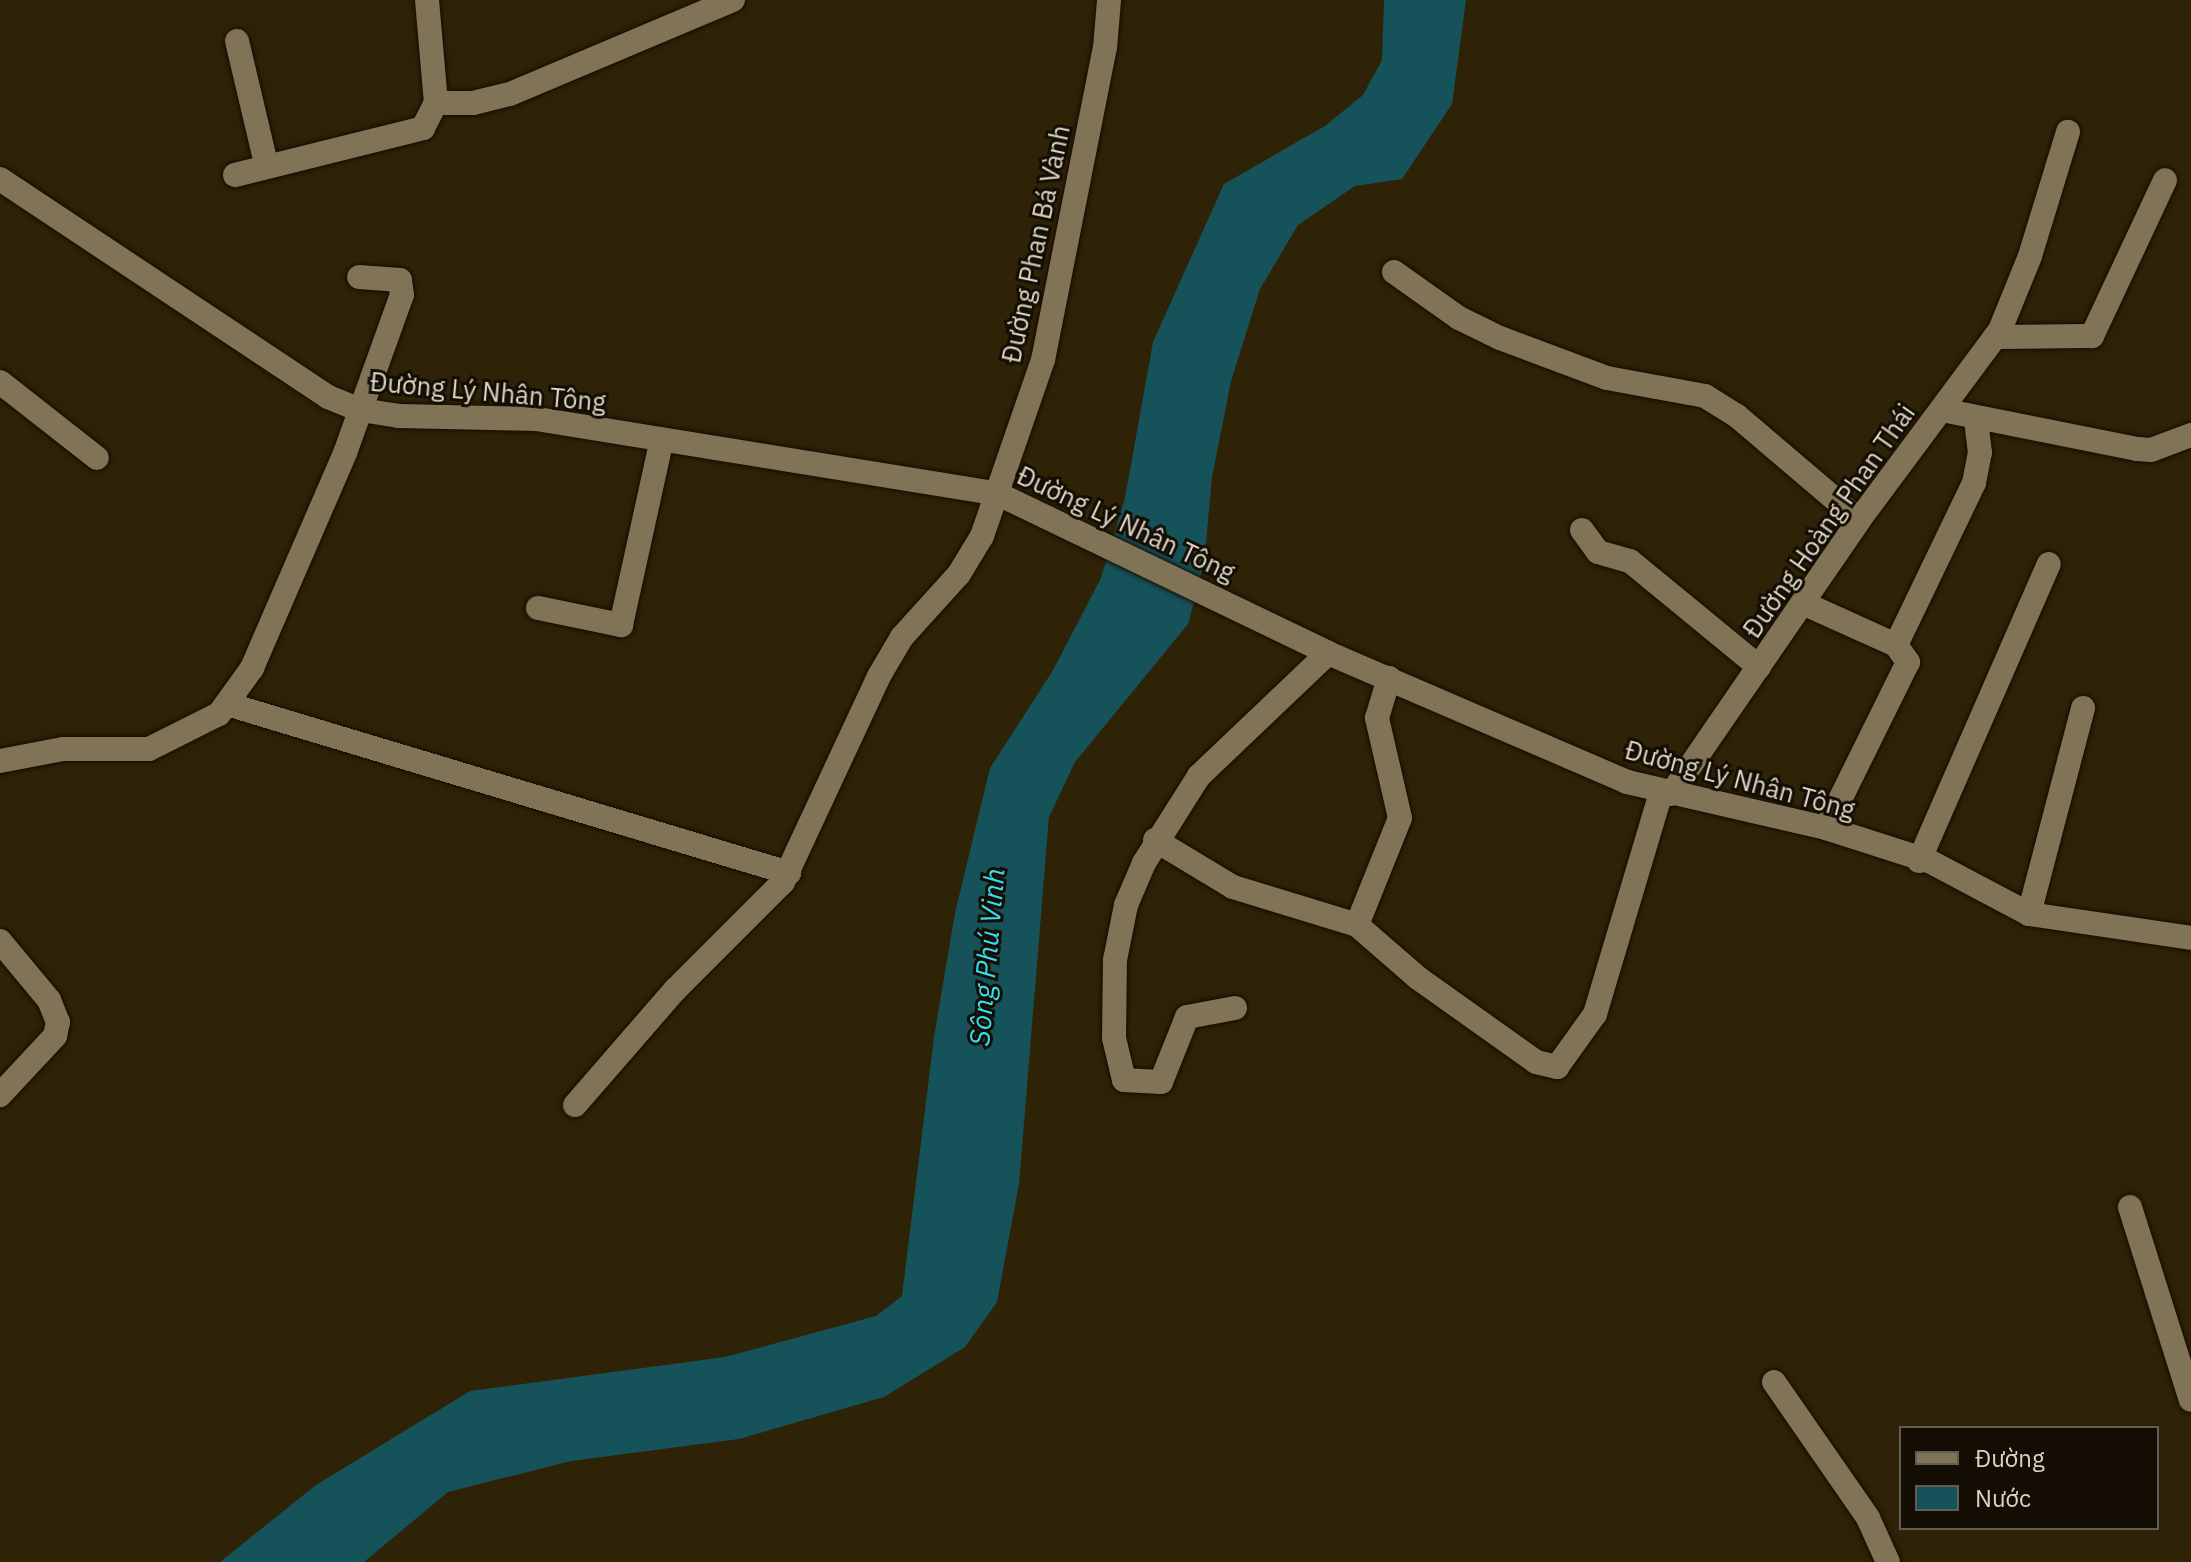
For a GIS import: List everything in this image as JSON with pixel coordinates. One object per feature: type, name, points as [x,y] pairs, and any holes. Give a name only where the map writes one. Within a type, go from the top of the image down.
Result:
[{"type":"street","points":[[235,175],[266,164],[423,128],[433,110],[427,0]]},
{"type":"street","points":[[433,110],[510,94],[583,59],[733,0]]},
{"type":"street","name":"Đường Phan Bá Vành","points":[[575,1105],[676,989],[789,873],[879,676],[902,637],[959,574],[998,494],[1043,360],[1105,48],[1109,0]]},
{"type":"street","points":[[237,41],[266,164]]},
{"type":"street","points":[[1942,410],[1995,337],[2030,256],[2068,132]]},
{"type":"street","name":"Đường Lý Nhân Tông","points":[[0,179],[328,397],[361,410],[399,416],[537,419],[998,494],[1207,592],[1328,653],[1517,737],[1666,793],[1826,828],[1919,861],[1929,861],[2029,914],[2191,938]]},
{"type":"street","points":[[1995,337],[2092,336],[2165,180]]},
{"type":"street","points":[[1394,272],[1459,318],[1500,338],[1607,378],[1705,396],[1763,437],[1859,520]]},
{"type":"street","points":[[0,761],[63,749],[149,749],[219,714],[227,704],[252,668],[361,410],[403,284],[394,278],[359,277]]},
{"type":"street","points":[[0,382],[97,458]]},
{"type":"street","name":"Đường Hoàng Phan Thái","points":[[1357,925],[1418,978],[1536,1062],[1557,1067],[1595,1014],[1666,793],[1805,604],[1859,520],[1942,410],[2137,449],[2151,450],[2191,435]]},
{"type":"street","points":[[1896,645],[1974,483],[1980,453],[1976,418]]},
{"type":"street","points":[[538,608],[621,625],[662,439]]},
{"type":"street","points":[[1582,530],[1598,552],[1637,566],[1759,667]]},
{"type":"street","points":[[1919,861],[2049,564]]},
{"type":"street","points":[[1805,604],[1896,645],[1906,654],[1907,672],[1826,828]]},
{"type":"street","points":[[1235,1008],[1187,1017],[1161,1082],[1124,1080],[1114,1038],[1115,960],[1126,905],[1155,840],[1199,776],[1328,653]]},
{"type":"street","points":[[1155,840],[1233,887],[1357,925],[1400,818],[1377,718],[1389,678]]},
{"type":"street","points":[[227,704],[789,873]]},
{"type":"street","points":[[2029,914],[2083,708]]},
{"type":"street","points":[[0,941],[49,1000],[58,1022],[55,1036],[0,1095]]},
{"type":"street","points":[[2130,1207],[2191,1400]]},
{"type":"street","points":[[1774,1382],[1868,1518],[1888,1562]]},
{"type":"water","name":"Sông Phú Vinh","points":[[1384,0],[1466,0],[1452,104],[1402,179],[1355,186],[1298,225],[1260,289],[1231,381],[1212,477],[1204,564],[1188,624],[1075,762],[1049,817],[1019,1184],[997,1302],[965,1347],[884,1397],[739,1439],[571,1461],[448,1492],[364,1562],[220,1562],[316,1485],[470,1391],[725,1357],[876,1316],[902,1296],[934,1037],[955,913],[990,768],[1052,672],[1101,578],[1125,498],[1153,342],[1224,184],[1325,126],[1363,95],[1382,60]]}]
